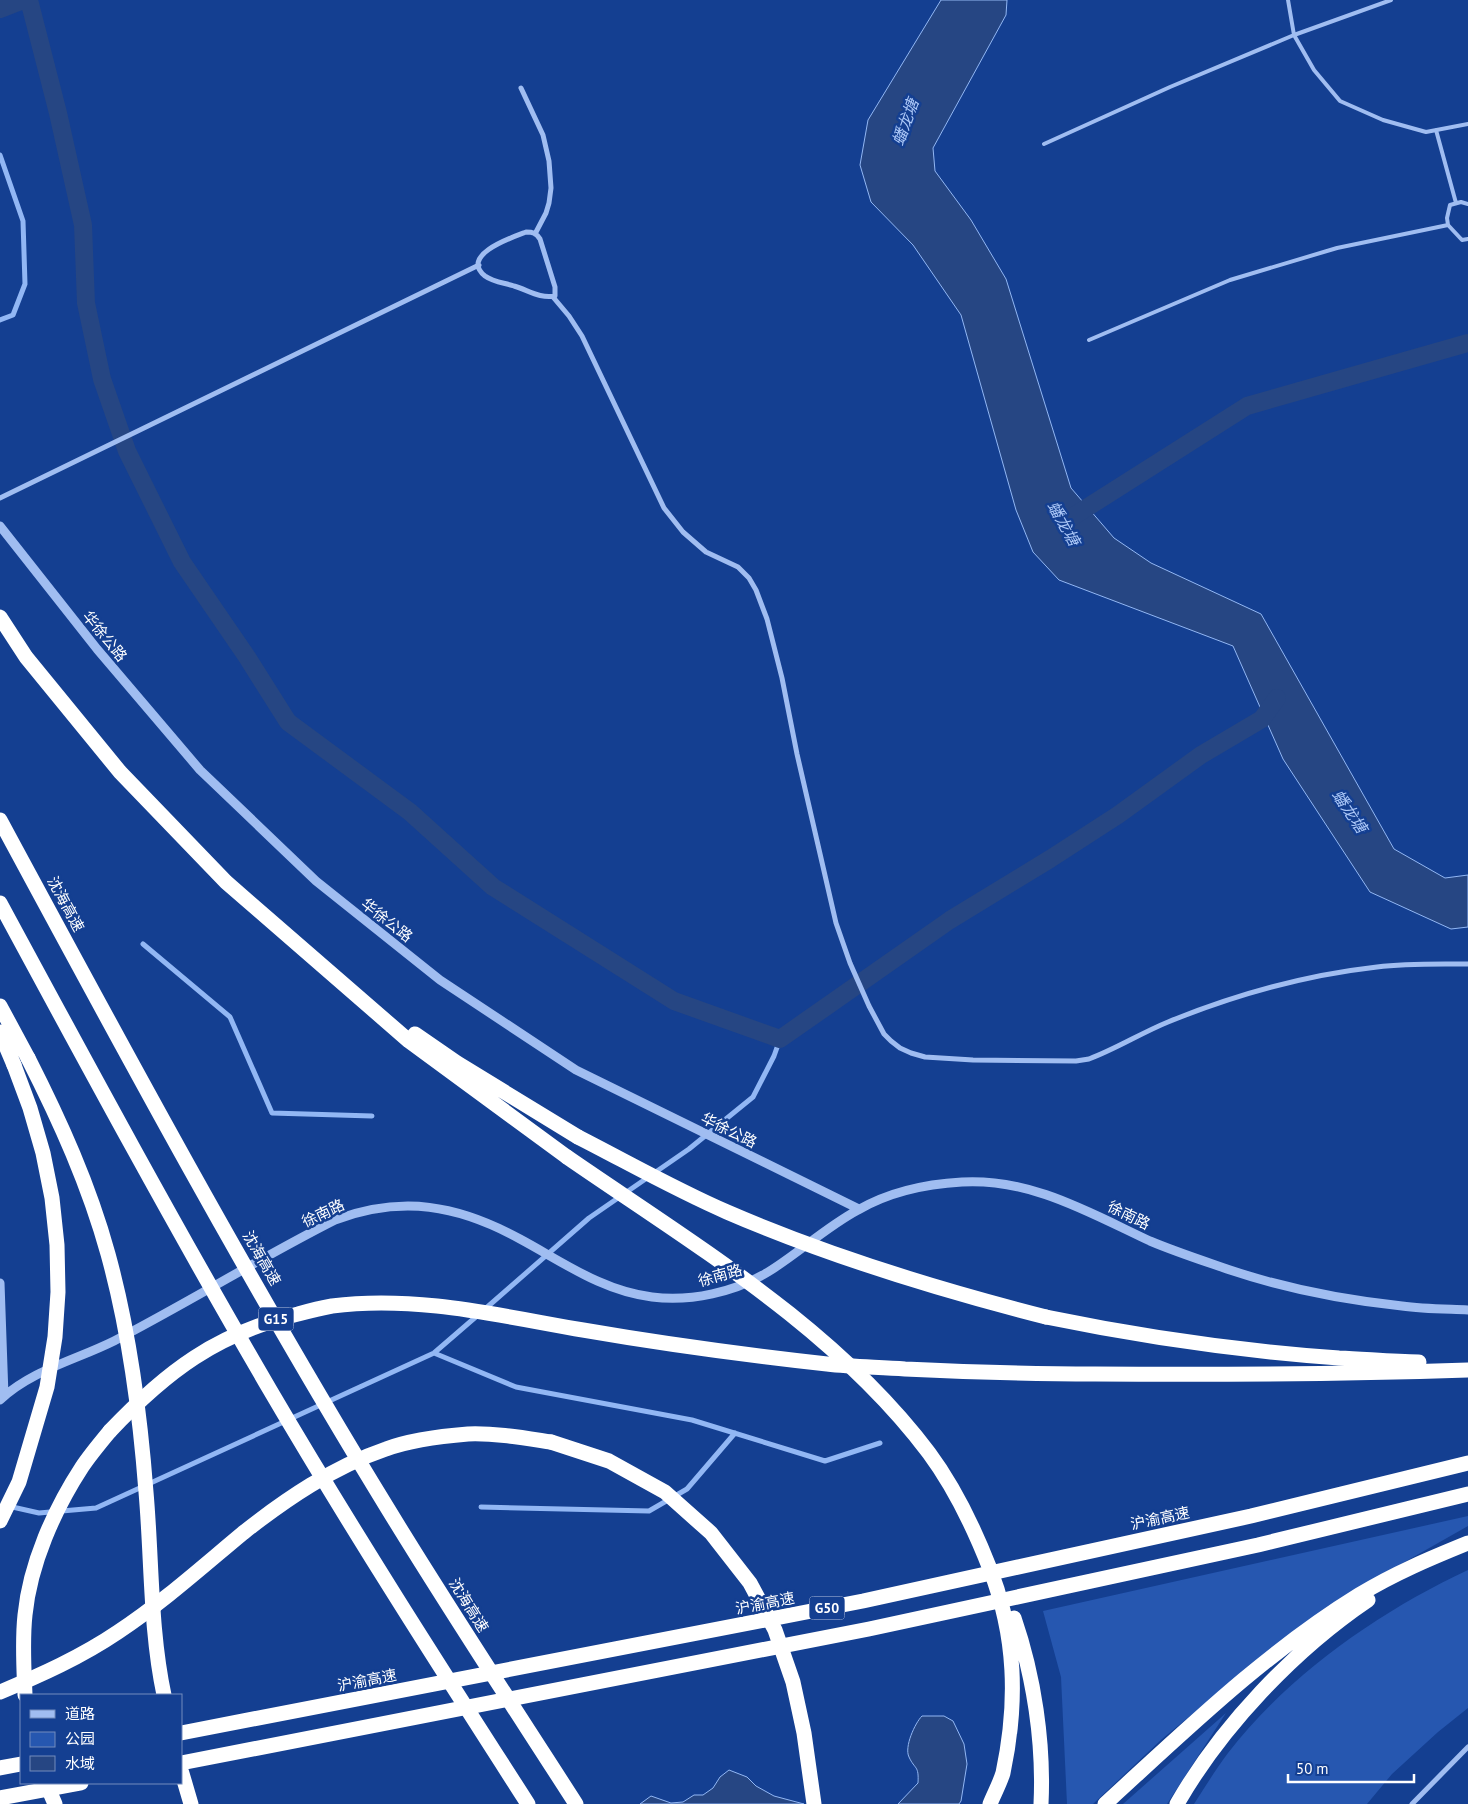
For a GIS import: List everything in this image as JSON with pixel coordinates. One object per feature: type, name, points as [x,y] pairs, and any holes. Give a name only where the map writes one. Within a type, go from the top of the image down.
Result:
[{"type":"highway","points":[[0,617],[26,657],[120,772],[226,882],[409,1041],[566,1157],[721,1263],[821,1339],[868,1383],[929,1454],[954,1492],[1004,1589],[1020,1634],[1035,1708],[1040,1750],[1041,1804]]},
{"type":"highway","name":"沈海高速","points":[[0,820],[146,1091],[312,1381],[408,1541],[576,1804]]},
{"type":"highway","name":"G15","points":[[0,903],[111,1109],[270,1389],[426,1645],[528,1804]]},
{"type":"highway","points":[[334,976],[457,1063],[578,1137],[726,1212],[803,1243],[881,1271],[963,1296],[1125,1333],[1272,1353],[1411,1362],[1468,1363]]},
{"type":"highway","points":[[0,1006],[28,1058],[72,1150],[108,1254],[121,1307],[136,1398],[144,1473],[156,1641],[164,1694]]},
{"type":"highway","points":[[0,1032],[30,1108],[43,1153],[57,1245],[58,1292],[55,1337],[48,1387],[19,1482],[0,1521]]},
{"type":"highway","points":[[25,1694],[23,1660],[25,1614],[36,1563],[56,1513],[82,1467],[110,1431],[139,1400],[170,1373],[206,1350],[245,1330],[330,1306],[376,1303],[465,1309],[668,1344],[830,1364],[994,1374],[1216,1375],[1468,1370]]},
{"type":"highway","points":[[0,1692],[47,1673],[118,1632],[183,1583],[276,1508],[311,1485],[348,1465],[387,1448],[426,1440],[469,1434],[510,1436],[551,1442],[609,1461],[665,1492],[711,1533],[750,1583],[775,1630],[794,1682],[804,1733],[814,1804]]},
{"type":"highway","name":"沪渝高速","points":[[182,1733],[863,1601],[1251,1516],[1468,1463]]},
{"type":"highway","name":"G50","points":[[182,1763],[869,1629],[1258,1545],[1468,1494]]},
{"type":"highway","points":[[976,1532],[998,1590],[1010,1636],[1013,1672],[1012,1708],[1002,1774],[990,1804]]},
{"type":"highway","points":[[1105,1804],[1238,1683],[1318,1622],[1360,1594],[1405,1570],[1468,1542]]},
{"type":"highway","points":[[1178,1804],[1189,1783],[1218,1742],[1253,1701],[1287,1666],[1365,1602],[1408,1574],[1452,1549]]},
{"type":"highway","points":[[0,1768],[20,1764]]},
{"type":"highway","points":[[182,1773],[191,1804]]},
{"type":"highway","points":[[46,1784],[55,1804]]},
{"type":"highway","points":[[0,1798],[75,1784]]},
{"type":"street","points":[[521,88],[543,135],[549,161],[551,188],[549,203],[535,234]]},
{"type":"street","points":[[552,297],[556,294],[555,287],[540,239],[532,232],[526,232],[487,250],[481,255],[479,265],[482,272],[491,279],[541,296],[552,297],[570,316],[582,336],[654,492],[664,508],[683,532],[706,552],[738,567],[749,578],[756,590],[774,642],[797,754],[836,922],[850,963],[869,1006],[878,1024],[891,1041],[911,1053],[925,1057],[973,1060],[1089,1059],[1192,1013],[1303,980],[1377,967],[1443,962],[1468,964]]},
{"type":"street","points":[[0,498],[479,265]]},
{"type":"street","name":"华徐公路","points":[[0,526],[98,649],[200,770],[316,881],[440,980],[576,1070],[859,1209]]},
{"type":"street","name":"徐南路","points":[[2,1398],[44,1370],[109,1343],[174,1310],[335,1220],[360,1211],[388,1206],[416,1205],[443,1209],[469,1216],[519,1238],[568,1268],[623,1292],[653,1298],[684,1298],[712,1294],[742,1285],[767,1272],[859,1209],[885,1196],[924,1186],[964,1181],[1004,1183],[1042,1193],[1080,1207],[1153,1242],[1233,1271],[1316,1292],[1402,1306],[1468,1310]]},
{"type":"street","points":[[0,1283],[2,1398]]},
{"type":"street","points":[[1412,1804],[1468,1747]]},
{"type":"lane","points":[[1288,0],[1294,35],[1314,70],[1340,101],[1383,120],[1426,132],[1468,124]]},
{"type":"lane","points":[[1044,144],[1170,87],[1294,35],[1391,0]]},
{"type":"lane","points":[[1436,130],[1456,203]]},
{"type":"lane","points":[[1468,204],[1462,202],[1450,205],[1447,218],[1448,225],[1462,240],[1468,239]]},
{"type":"lane","points":[[1089,340],[1230,280],[1337,248],[1448,225]]},
{"type":"green space","points":[[1468,1516],[1468,1526],[1394,1568],[1247,1669],[1162,1739],[1093,1804],[1067,1804],[1061,1677],[1043,1611]]},
{"type":"green space","points":[[1468,1570],[1468,1708],[1438,1732],[1392,1774],[1367,1804],[1194,1804],[1228,1753],[1252,1724],[1278,1697],[1307,1672],[1369,1625],[1435,1586]]},
{"type":"green space","points":[[1226,1713],[1167,1804],[1123,1804]]},
{"type":"water","name":"蟠龙塘","points":[[941,0],[1007,0],[1006,15],[933,148],[935,171],[971,220],[1006,279],[1071,488],[1114,538],[1151,563],[1261,614],[1394,849],[1445,878],[1468,875],[1468,927],[1451,929],[1370,892],[1283,759],[1233,646],[1059,580],[1033,552],[1016,510],[961,315],[913,245],[871,202],[860,165],[868,120]]},
{"type":"water","points":[[922,1716],[944,1716],[953,1721],[964,1744],[967,1764],[959,1804],[898,1804],[918,1783],[917,1770],[909,1757],[908,1747],[913,1729]]},
{"type":"water","points":[[729,1770],[747,1777],[756,1786],[774,1796],[804,1804],[640,1804],[651,1796],[671,1803],[683,1802],[694,1795],[703,1795],[713,1788],[720,1777]]},
{"type":"waterway","points":[[0,9],[23,0]]},
{"type":"waterway","points":[[29,0],[58,113],[83,225],[86,303],[102,379],[127,451],[182,562],[247,657],[288,722],[410,812],[493,887],[674,1001],[780,1039],[950,920],[1050,859],[1118,815],[1201,755],[1262,719],[1277,698]]},
{"type":"waterway","points":[[0,155],[23,221],[25,284],[13,315],[0,320]]},
{"type":"waterway","name":"蟠龙塘","points":[[1069,519],[1247,406],[1468,343]]},
{"type":"waterway","points":[[143,944],[230,1017],[272,1113],[372,1116]]},
{"type":"waterway","points":[[485,1309],[589,1218],[689,1149],[753,1097],[774,1056],[780,1039]]},
{"type":"waterway","points":[[8,1506],[39,1513],[96,1508],[434,1353],[478,1315]]},
{"type":"waterway","points":[[434,1353],[516,1387],[692,1420],[825,1461],[880,1443]]},
{"type":"waterway","points":[[481,1507],[649,1511],[687,1489],[735,1433]]}]
